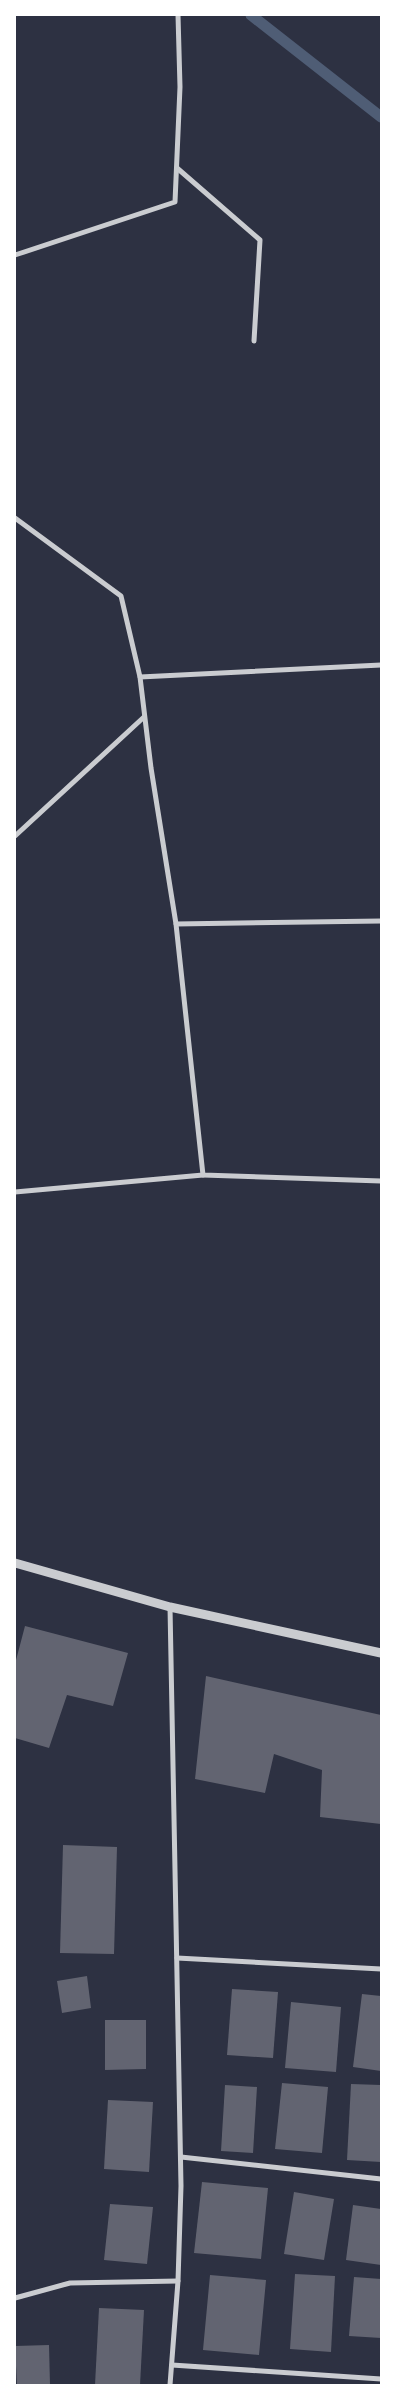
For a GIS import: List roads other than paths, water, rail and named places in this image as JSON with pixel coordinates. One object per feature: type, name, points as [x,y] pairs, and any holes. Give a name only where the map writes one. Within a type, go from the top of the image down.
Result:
[{"type":"street","points":[[15,255],[175,202],[180,87],[178,15]]},
{"type":"street","points":[[177,168],[260,240],[254,341]]},
{"type":"street","points":[[15,518],[121,596],[140,677],[144,717],[176,924],[203,1175]]},
{"type":"street","points":[[140,677],[381,665]]},
{"type":"street","points":[[15,836],[144,717]]},
{"type":"street","points":[[176,924],[381,921]]},
{"type":"street","points":[[15,1192],[203,1175],[381,1180]]},
{"type":"street","points":[[15,1563],[170,1607],[381,1653]]},
{"type":"street","points":[[170,1607],[181,2157],[178,2281],[170,2385]]},
{"type":"street","points":[[177,1958],[381,1969]]},
{"type":"street","points":[[181,2157],[381,2179]]},
{"type":"street","points":[[15,2298],[70,2283],[178,2281]]},
{"type":"street","points":[[172,2365],[381,2379]]},
{"type":"waterway","points":[[251,15],[381,117]]}]
